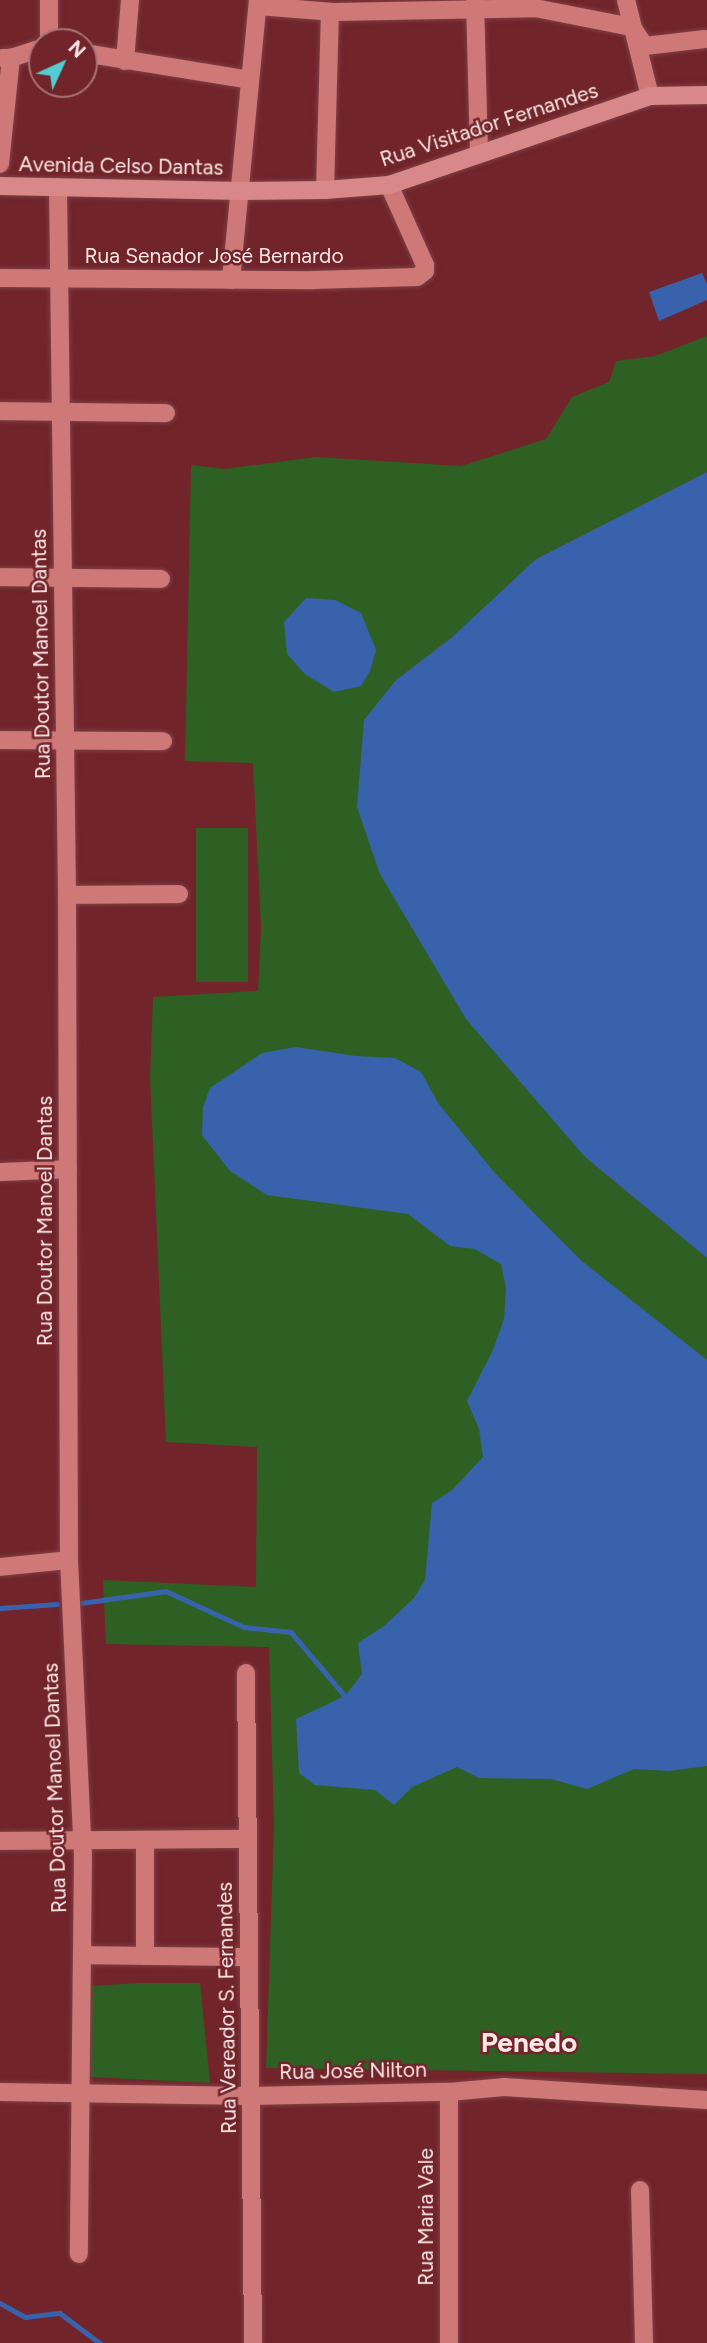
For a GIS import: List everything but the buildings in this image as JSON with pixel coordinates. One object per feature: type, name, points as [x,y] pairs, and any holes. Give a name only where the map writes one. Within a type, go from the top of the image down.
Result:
[{"type":"main road","name":"Rua Visitador Fernandes","points":[[242,191],[326,190],[389,185],[650,96],[707,94]]},
{"type":"main road","name":"Avenida Celso Dantas","points":[[0,186],[242,191]]},
{"type":"street","points":[[49,0],[49,28]]},
{"type":"street","points":[[125,61],[130,0]]},
{"type":"street","points":[[626,0],[650,96]]},
{"type":"street","points":[[231,280],[242,191],[258,3],[330,12],[475,4],[535,8],[632,27],[645,46],[705,39]]},
{"type":"street","points":[[475,4],[479,154]]},
{"type":"street","points":[[326,190],[330,12]]},
{"type":"street","points":[[0,164],[6,58],[28,52]]},
{"type":"street","points":[[98,56],[250,80]]},
{"type":"street","name":"Rua Senador José Bernardo","points":[[0,278],[413,278],[425,271],[389,185]]},
{"type":"street","name":"Rua Doutor Manoel Dantas","points":[[58,187],[67,895],[69,1560],[83,1842],[79,2254]]},
{"type":"street","points":[[0,411],[166,413]]},
{"type":"street","points":[[0,577],[161,579]]},
{"type":"street","points":[[0,740],[163,741]]},
{"type":"street","points":[[67,895],[178,894]]},
{"type":"street","points":[[0,1172],[68,1169]]},
{"type":"street","points":[[0,1567],[69,1560]]},
{"type":"street","name":"Rua Vereador S. Fernandes","points":[[246,1673],[253,2343]]},
{"type":"street","points":[[0,1841],[248,1839]]},
{"type":"street","points":[[145,1841],[145,1956]]},
{"type":"street","points":[[82,1955],[249,1957]]},
{"type":"street","name":"Rua José Nilton","points":[[0,2092],[250,2096],[449,2092],[504,2087],[707,2100]]},
{"type":"street","name":"Rua Maria Vale","points":[[449,2092],[449,2343]]},
{"type":"street","points":[[640,2190],[644,2343]]},
{"type":"green space","points":[[707,336],[707,472],[536,559],[451,638],[396,680],[585,1157],[707,1258],[707,2074],[266,2068],[274,1826],[269,1647],[106,1644],[103,1580],[256,1587],[257,1447],[166,1442],[150,1077],[153,997],[258,991],[261,928],[253,763],[185,761],[191,465],[225,469],[315,457],[461,466],[546,439],[572,397],[609,382],[616,361],[655,356]]},
{"type":"green space","points":[[196,828],[248,828],[248,982],[196,982]]},
{"type":"green space","points":[[200,1983],[210,2083],[90,2077],[88,1986]]},
{"type":"water","points":[[702,273],[707,284],[707,300],[659,321],[649,292]]},
{"type":"water","points":[[707,472],[707,1258],[585,1157],[466,1019],[380,874],[357,807],[364,720],[396,680],[451,638],[536,559]]},
{"type":"water","points":[[306,598],[335,600],[361,613],[376,650],[370,671],[361,686],[334,692],[305,674],[287,654],[284,622]]},
{"type":"water","points":[[296,1047],[356,1056],[395,1058],[421,1072],[438,1103],[494,1172],[535,1214],[583,1262],[707,1360],[707,1766],[668,1771],[634,1769],[587,1789],[551,1779],[479,1778],[457,1767],[412,1787],[394,1805],[375,1790],[315,1785],[299,1773],[296,1719],[345,1696],[362,1674],[358,1643],[384,1626],[414,1598],[425,1580],[432,1503],[452,1490],[483,1457],[479,1429],[467,1401],[492,1352],[504,1319],[506,1288],[501,1264],[475,1249],[450,1246],[408,1214],[267,1195],[230,1171],[202,1135],[203,1107],[210,1088],[262,1053]]},
{"type":"waterway","points":[[81,1603],[166,1591],[244,1627],[291,1632],[345,1696]]},
{"type":"waterway","points":[[0,1608],[57,1604]]},
{"type":"waterway","points":[[0,2303],[25,2317],[60,2313],[100,2343]]},
{"type":"district","name":"Penedo","points":[[529,2042]]}]
